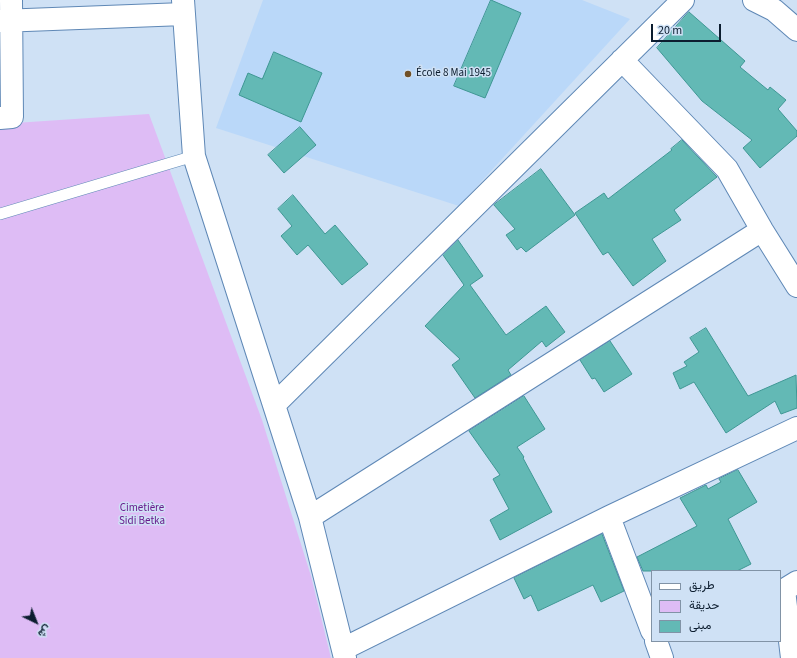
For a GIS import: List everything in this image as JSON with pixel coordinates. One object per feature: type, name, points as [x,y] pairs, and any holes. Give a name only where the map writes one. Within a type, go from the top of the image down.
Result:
[{"type":"street","points":[[274,405],[683,0]]},
{"type":"street","points":[[754,0],[774,10],[797,30]]},
{"type":"street","points":[[0,118],[12,118],[7,14],[183,7],[194,156],[310,517],[344,653],[609,517],[797,428]]},
{"type":"street","points":[[622,60],[727,169],[762,230],[797,286]]},
{"type":"street","points":[[310,517],[762,230]]},
{"type":"street","points":[[609,517],[651,628]]},
{"type":"street","points":[[792,658],[784,590],[797,582]]},
{"type":"street","points":[[656,642],[662,658]]},
{"type":"lane","points":[[0,214],[194,156]]},
{"type":"shaded area","name":"École 8 Mai 1945","points":[[263,0],[582,0],[630,19],[459,206],[216,128]]},
{"type":"green space","name":"Cimetière Sidi Betka","points":[[149,114],[262,420],[311,576],[331,658],[0,658],[0,124]]},
{"type":"building","points":[[491,0],[521,13],[485,98],[454,86]]},
{"type":"building","points":[[689,12],[745,61],[740,67],[768,90],[770,87],[786,100],[778,109],[797,131],[797,136],[760,168],[743,148],[752,140],[702,101],[657,48]]},
{"type":"building","points":[[274,52],[322,73],[301,122],[239,95],[248,73],[262,79]]},
{"type":"building","points":[[300,127],[316,145],[284,173],[268,155]]},
{"type":"building","points":[[682,140],[717,177],[674,210],[681,220],[652,239],[666,261],[633,286],[608,252],[603,255],[575,213],[604,193],[608,199],[672,150],[671,149]]},
{"type":"building","points":[[541,169],[575,215],[526,252],[521,247],[517,250],[506,235],[515,229],[494,205]]},
{"type":"building","points":[[293,195],[325,234],[335,225],[368,264],[342,285],[308,245],[297,255],[281,236],[292,226],[278,209]]},
{"type":"building","points":[[458,240],[483,276],[470,285],[506,335],[546,306],[565,332],[546,347],[542,341],[508,370],[511,375],[475,398],[452,365],[460,359],[425,326],[464,285],[443,255]]},
{"type":"building","points":[[706,328],[748,396],[796,375],[797,408],[781,414],[775,401],[726,433],[694,382],[680,389],[673,373],[687,366],[684,362],[699,352],[690,338]]},
{"type":"building","points":[[610,341],[632,374],[604,392],[595,378],[592,379],[580,360]]},
{"type":"building","points":[[524,396],[545,429],[517,447],[524,457],[523,458],[552,512],[500,540],[490,520],[509,509],[493,479],[500,475],[469,431]]},
{"type":"building","points":[[738,470],[757,502],[728,519],[751,564],[739,570],[643,571],[637,557],[697,526],[680,498],[706,485],[708,489],[721,482],[719,479]]},
{"type":"building","points":[[602,534],[624,591],[601,602],[593,585],[538,611],[531,595],[524,599],[514,578]]},
{"type":"place","name":"École 8 Mai 1945","points":[[408,74]]}]
